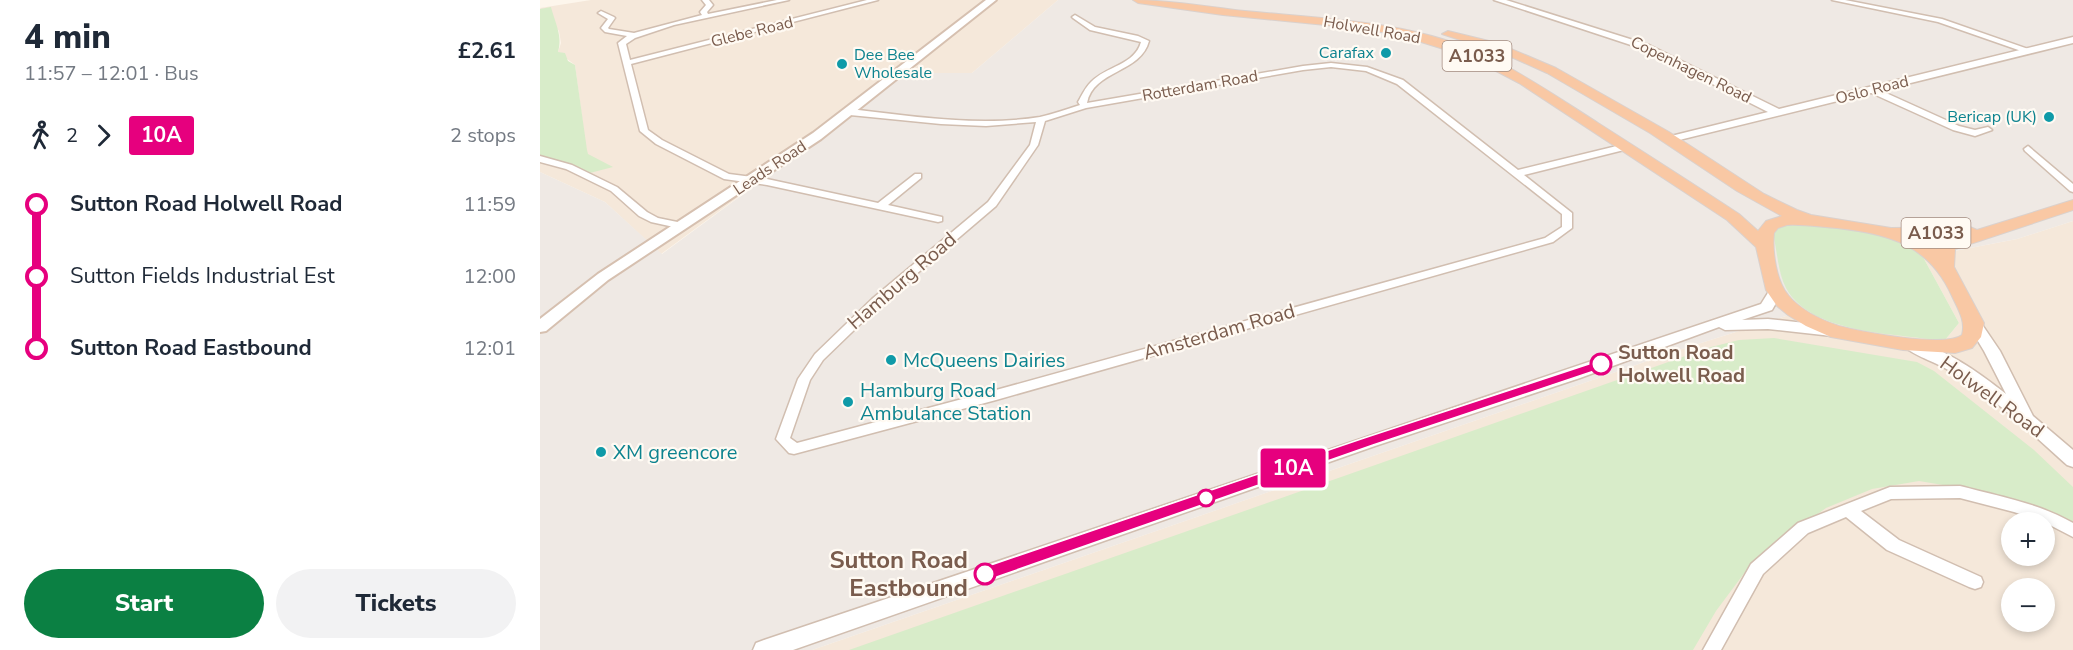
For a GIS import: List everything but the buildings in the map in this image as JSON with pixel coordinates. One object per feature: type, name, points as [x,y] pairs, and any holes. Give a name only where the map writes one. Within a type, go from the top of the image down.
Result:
[{"type":"highway","name":"Holwell Road","points":[[1137,0],[1204,10],[1366,26],[1442,44],[1509,72],[1733,217],[1764,244]]},
{"type":"highway","name":"Holwell Road","points":[[1180,0],[1372,20],[1485,43],[1519,54],[1551,69],[1671,139],[1778,209],[1808,220]]},
{"type":"highway","name":"A1033","points":[[1945,266],[1946,246],[2073,205]]},
{"type":"highway","points":[[1808,220],[1879,230],[1920,245],[1945,266],[1974,323],[1970,339],[1957,346],[1932,347],[1838,332],[1787,306],[1776,291],[1764,244],[1764,234],[1771,225],[1786,221],[1808,220]]},
{"type":"highway","name":"A1033","points":[[1879,230],[1939,233],[1993,232]]},
{"type":"main road","name":"Leads Road","points":[[540,327],[603,277],[752,181],[850,112],[993,0]]},
{"type":"street","points":[[705,0],[710,4],[703,12],[708,17]]},
{"type":"street","points":[[786,0],[650,29],[632,35],[622,44],[644,131],[659,142],[727,177],[767,182],[938,219]]},
{"type":"street","name":"Glebe Road","points":[[628,63],[874,0]]},
{"type":"street","name":"Copenhagen Road","points":[[1498,0],[1646,47],[1778,113]]},
{"type":"street","points":[[1834,0],[1940,20],[2030,51]]},
{"type":"street","points":[[601,13],[612,18],[604,28],[607,31],[632,35]]},
{"type":"street","points":[[1074,16],[1083,24],[1098,31],[1138,37],[1145,41],[1144,48],[1135,58],[1094,82],[1082,102],[1086,106]]},
{"type":"street","name":"Oslo Road","points":[[1671,139],[2073,40]]},
{"type":"street","points":[[1144,48],[1155,48]]},
{"type":"street","name":"Rotterdam Road","points":[[850,112],[986,123],[1041,119],[1086,106],[1303,68],[1345,65],[1367,69],[1400,82],[1518,173]]},
{"type":"street","points":[[1872,90],[1956,128],[1976,133],[1988,130]]},
{"type":"street","name":"Hamburg Road","points":[[794,449],[783,439],[804,379],[819,357],[876,302],[992,204],[1034,145],[1041,119]]},
{"type":"street","points":[[1518,173],[1625,147]]},
{"type":"street","points":[[2028,149],[2073,189]]},
{"type":"street","points":[[540,159],[569,167],[614,189],[643,214],[655,220],[683,226]]},
{"type":"street","name":"Amsterdam Road","points":[[794,449],[996,396],[1549,240],[1568,228],[1567,213],[1518,173]]},
{"type":"street","points":[[879,207],[918,176]]},
{"type":"street","points":[[764,650],[1368,441],[1574,374],[1709,325],[1767,307],[1776,291]]},
{"type":"street","points":[[1974,323],[1992,351],[2027,419]]},
{"type":"street","points":[[1709,325],[1768,324],[1838,332]]},
{"type":"street","name":"Holwell Road","points":[[1905,343],[1949,362],[2027,419],[2073,460]]},
{"type":"street","points":[[1712,650],[1757,569],[1803,528],[1890,493],[1960,492],[2016,506],[2054,520],[2073,531]]},
{"type":"street","points":[[1847,509],[1893,545],[1975,582]]},
{"type":"shaded area","points":[[591,0],[1058,0],[972,73],[907,73],[661,254],[605,202],[540,172],[540,145],[583,125],[575,65],[558,52],[561,43],[559,31],[540,8]]},
{"type":"shaded area","points":[[1058,0],[2073,0],[2073,221],[2017,239],[1923,257],[1793,298],[1805,310],[1682,349],[812,650],[540,650],[540,172],[605,202],[662,254],[907,73],[972,73]]},
{"type":"shaded area","points":[[2073,221],[2073,650],[812,650],[1682,349],[1805,310],[1825,321],[1847,327],[1945,340],[1959,323],[1923,257],[2017,239]]},
{"type":"green space","points":[[551,7],[559,35],[558,52],[565,53],[568,61],[575,65],[588,154],[613,167],[586,174],[575,167],[540,157],[540,9]]},
{"type":"green space","points":[[1803,223],[1877,234],[1911,247],[1923,257],[1959,323],[1945,340],[1935,340],[1853,328],[1813,314],[1797,303],[1783,282],[1773,233],[1783,226]]},
{"type":"green space","points":[[1774,338],[1917,362],[1934,371],[2034,450],[2073,487],[2073,526],[2055,519],[2055,512],[2038,512],[1991,493],[1919,481],[1872,489],[1826,508],[1754,560],[1716,611],[1693,650],[849,650],[1711,347],[1739,340]]},
{"type":"bus line","name":"10A","points":[[985,574],[1368,441],[1601,364]]},
{"type":"place","name":"Carafax","points":[[1386,53]]},
{"type":"place","name":"Dee Bee Wholesale","points":[[842,64]]},
{"type":"place","name":"Bericap (UK)","points":[[2049,117]]},
{"type":"place","name":"McQueens Dairies","points":[[891,360]]},
{"type":"place","name":"Sutton Road Holwell Road","points":[[1601,364]]},
{"type":"place","name":"Hamburg Road Ambulance Station","points":[[848,402]]},
{"type":"place","name":"XM greencore","points":[[601,452]]},
{"type":"place","name":"Sutton Road Eastbound","points":[[985,574]]}]
